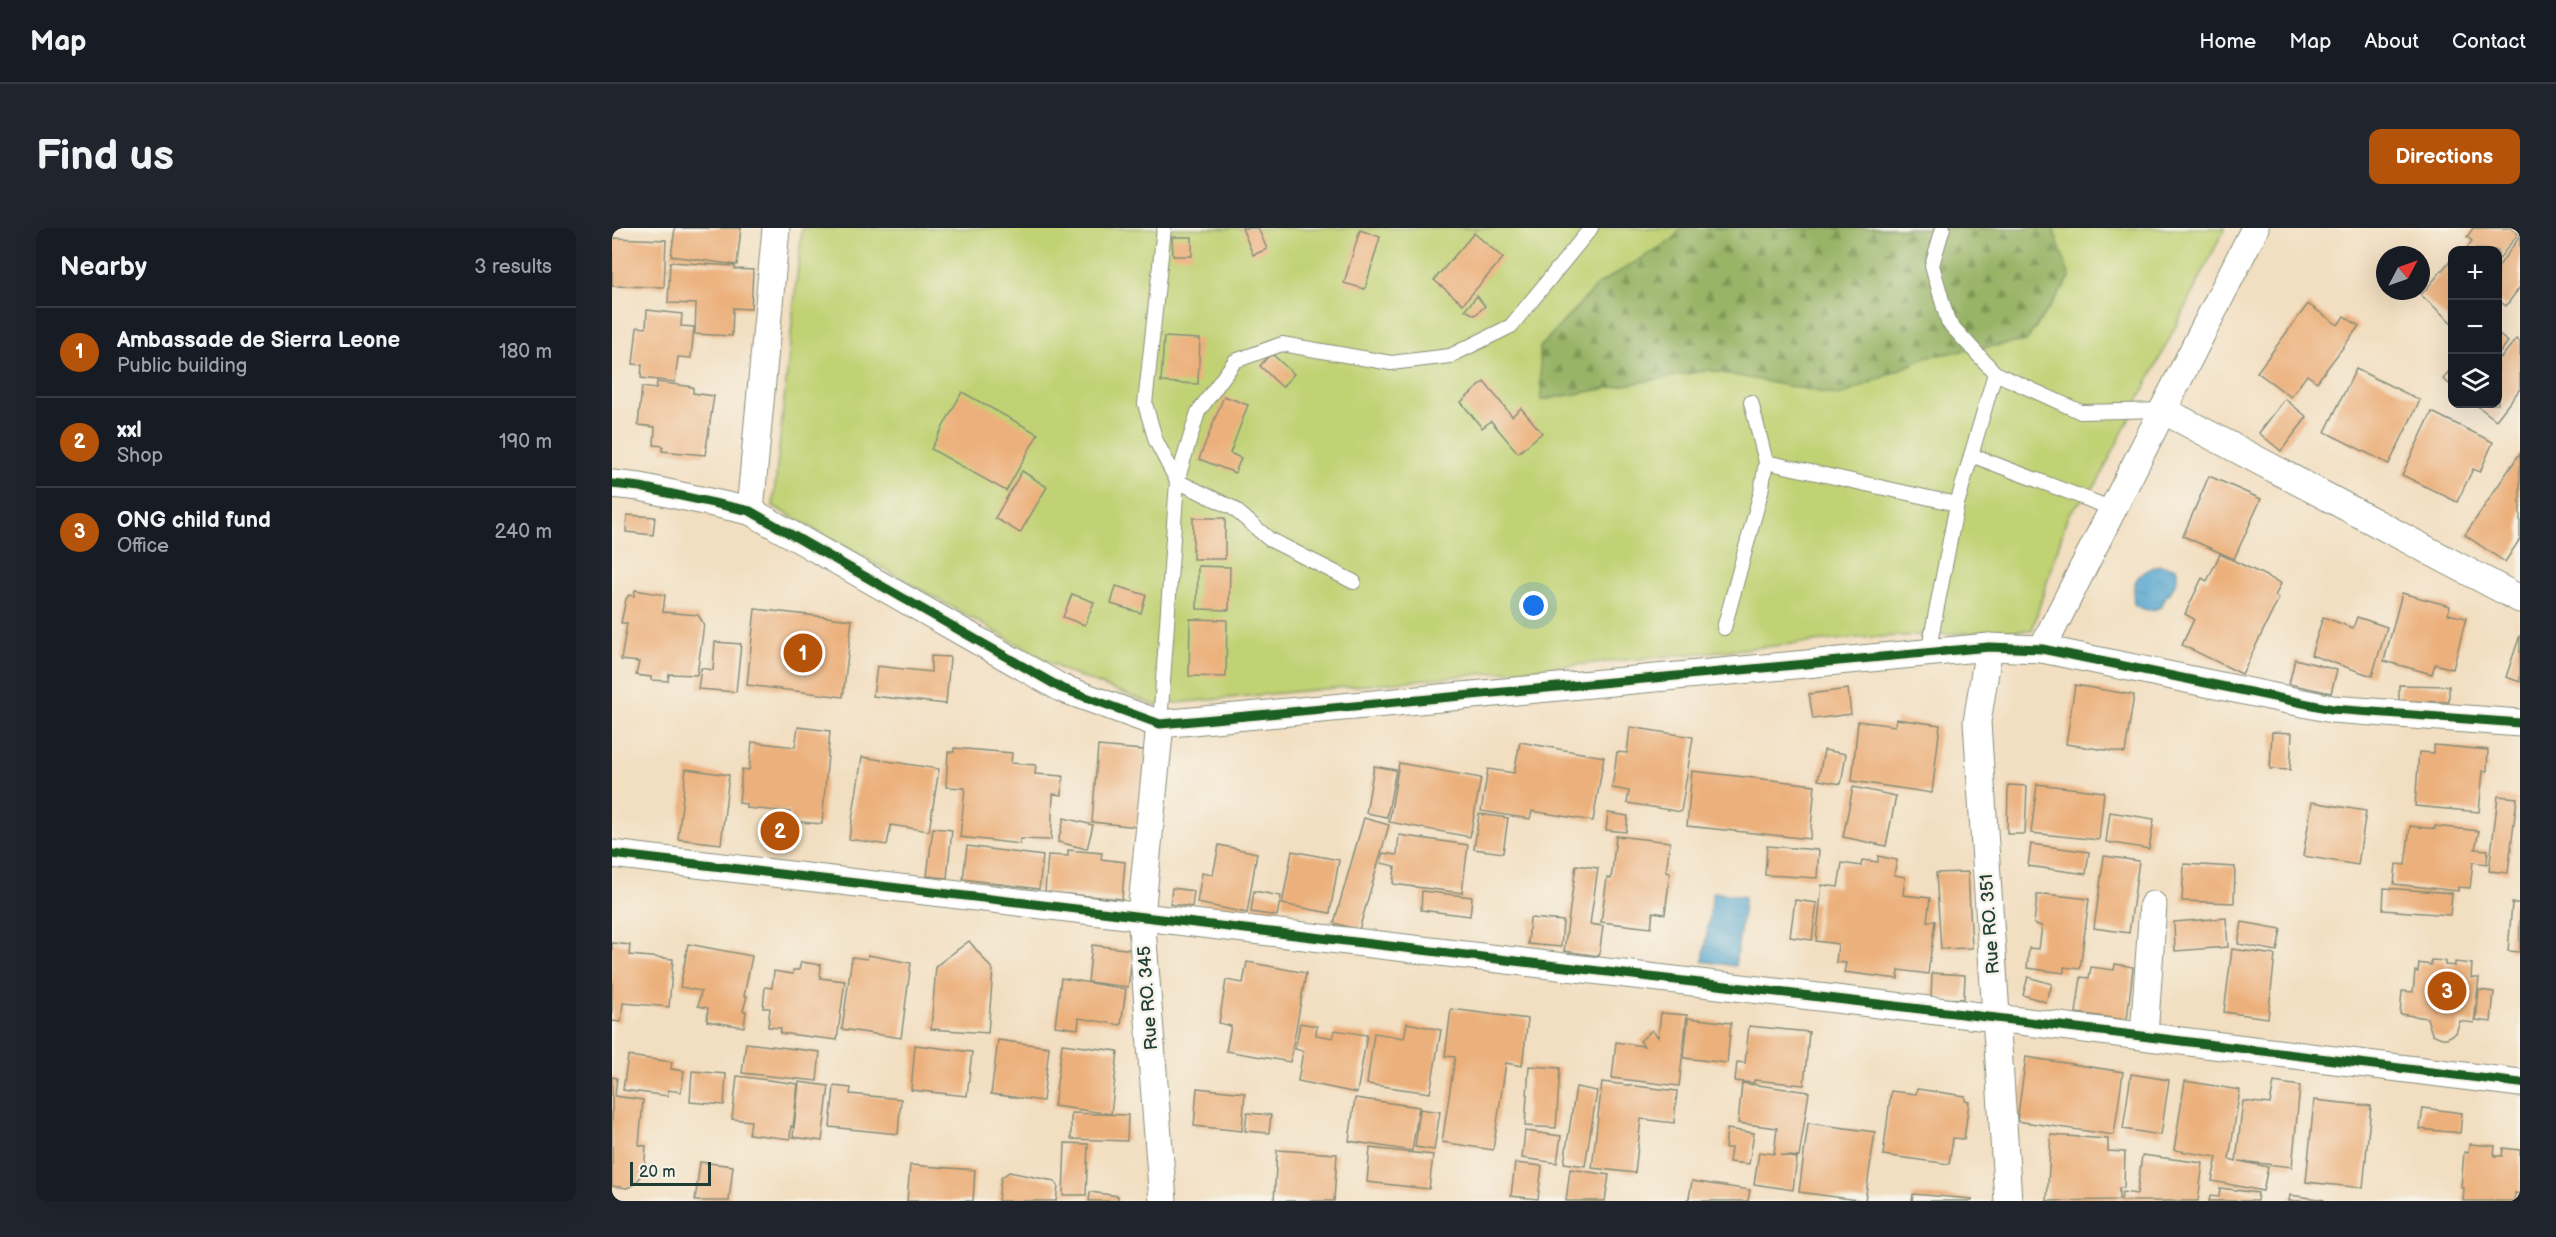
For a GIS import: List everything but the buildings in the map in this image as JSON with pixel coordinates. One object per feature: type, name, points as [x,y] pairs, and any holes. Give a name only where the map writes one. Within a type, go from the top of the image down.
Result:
[{"type":"street","points":[[750,511],[776,228]]},
{"type":"street","points":[[2042,649],[2255,228]]},
{"type":"street","points":[[2163,410],[2520,599]]},
{"type":"street","points":[[612,484],[640,487],[750,511],[1061,688],[1160,724],[1989,647],[2042,649],[2332,709],[2520,723]]},
{"type":"street","name":"Rue RO. 351","points":[[1989,647],[1977,722],[2008,1201]]},
{"type":"street","name":"Rue RO. 345","points":[[1160,724],[1141,915],[1164,1201]]},
{"type":"street","points":[[612,854],[1141,915],[2520,1083]]},
{"type":"street","points":[[2144,1036],[2153,905]]},
{"type":"lane","points":[[1164,228],[1144,404],[1156,441],[1177,481],[1233,508],[1269,538],[1354,582]]},
{"type":"lane","points":[[1160,724],[1177,481],[1198,412],[1235,361],[1282,344],[1391,363],[1450,356],[1511,326],[1591,228]]},
{"type":"lane","points":[[1943,228],[1932,265],[1948,322],[1995,373],[2081,412],[2163,410]]},
{"type":"lane","points":[[1928,653],[1957,504],[1995,373]]},
{"type":"lane","points":[[1724,628],[1761,492],[1766,462],[1751,402]]},
{"type":"lane","points":[[1971,455],[2113,509]]},
{"type":"lane","points":[[1766,462],[1957,504]]},
{"type":"green space","points":[[802,228],[2225,228],[2097,483],[2068,515],[2032,630],[1856,638],[1155,705],[1067,672],[773,506]]},
{"type":"green space","points":[[1681,228],[2053,228],[2070,278],[2026,341],[1930,356],[1840,396],[1708,370],[1541,400],[1540,347],[1597,285],[1674,239]]},
{"type":"water","points":[[2159,565],[2176,568],[2175,584],[2161,607],[2154,610],[2141,608],[2134,604],[2137,578],[2145,571]]},
{"type":"water","points":[[1713,892],[1745,897],[1735,966],[1703,961]]},
{"type":"cycle path","points":[[612,484],[640,487],[750,511],[1061,688],[1160,724],[1989,647],[2042,649],[2332,709],[2520,723]]},
{"type":"cycle path","points":[[612,854],[1996,1018],[2520,1083]]},
{"type":"place","name":"Ambassade de Sierra Leone","points":[[803,653]]},
{"type":"place","name":"xxl","points":[[780,831]]},
{"type":"place","name":"ONG child fund","points":[[2447,991]]}]
